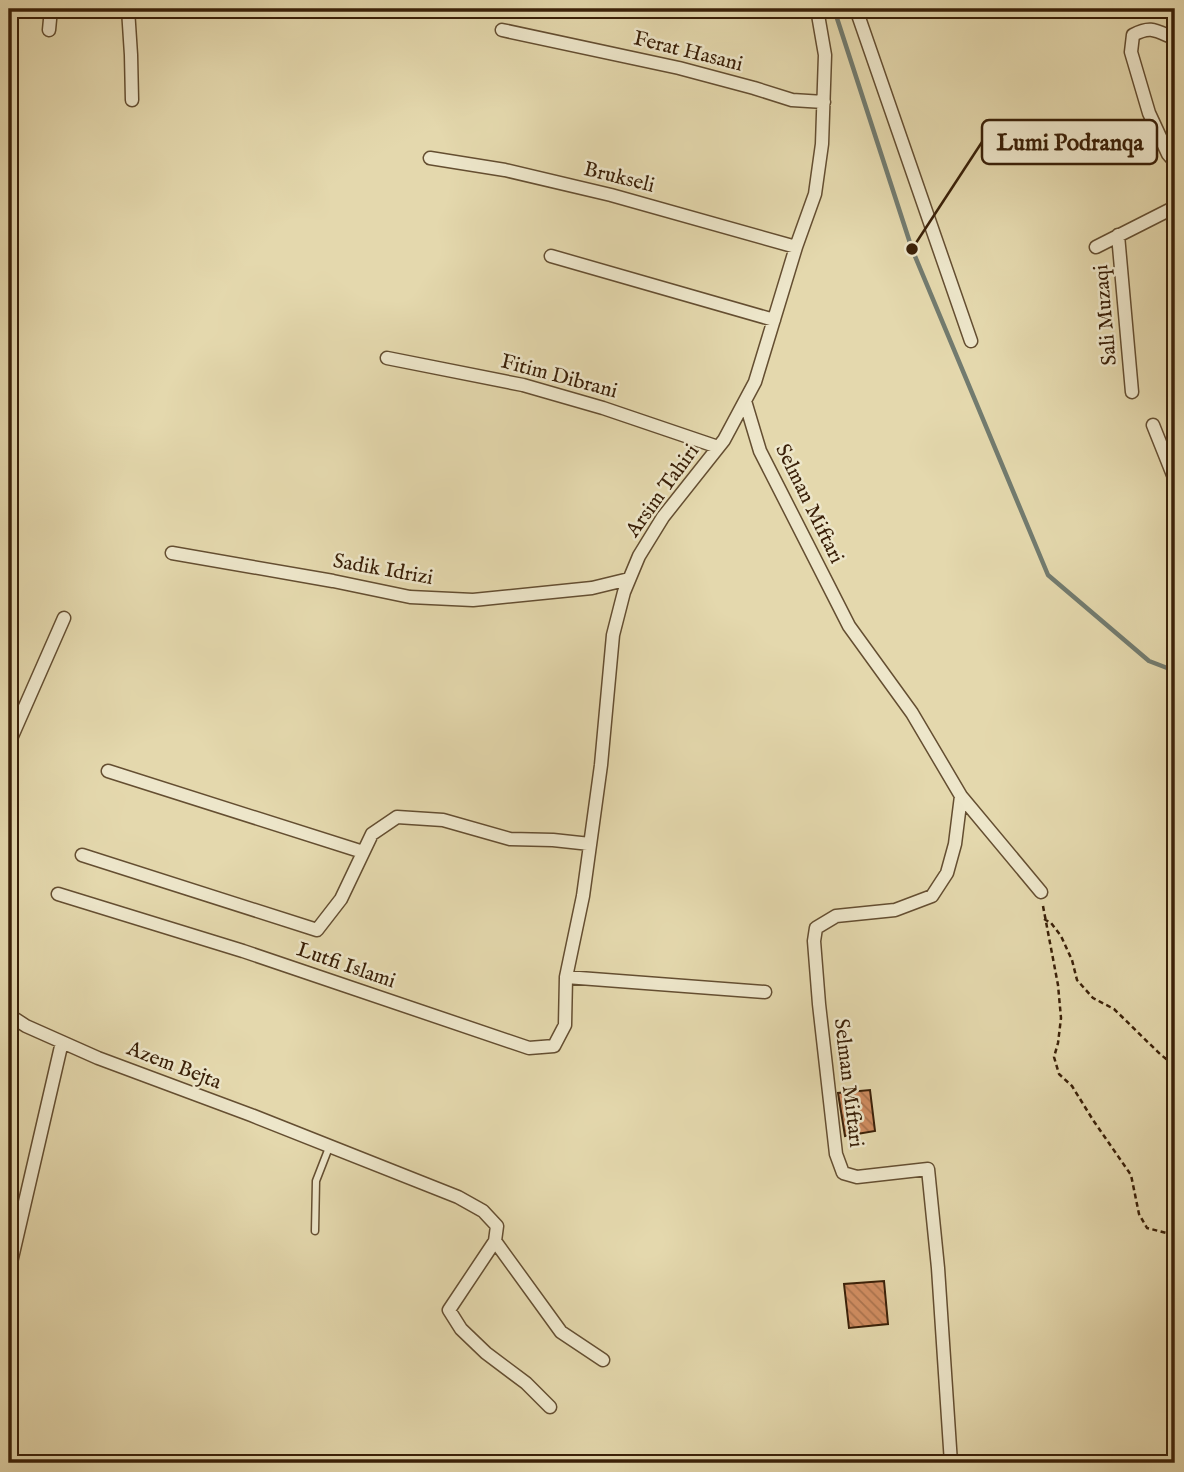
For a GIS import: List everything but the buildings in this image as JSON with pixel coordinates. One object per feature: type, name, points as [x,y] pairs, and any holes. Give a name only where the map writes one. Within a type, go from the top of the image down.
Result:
[{"type":"street","points":[[49,30],[51,9]]},
{"type":"street","points":[[128,9],[132,100]]},
{"type":"street","name":"Arsim Tahiri","points":[[566,977],[583,897],[601,765],[613,635],[624,592],[639,555],[663,517],[724,440],[755,382],[815,194],[822,144],[825,55],[817,9]]},
{"type":"street","points":[[856,9],[971,341]]},
{"type":"street","points":[[1171,37],[1144,29],[1133,35],[1131,52],[1149,113],[1168,154],[1175,162]]},
{"type":"street","name":"Ferat Hasani","points":[[502,30],[679,68],[792,100],[824,102]]},
{"type":"street","name":"Brukseli","points":[[430,158],[505,170],[611,195],[796,247]]},
{"type":"street","name":"Sali Muzaqi","points":[[1096,247],[1175,207]]},
{"type":"street","name":"Sali Muzaqi","points":[[1118,235],[1132,392]]},
{"type":"street","points":[[551,256],[774,320]]},
{"type":"street","name":"Fitim Dibrani","points":[[387,358],[523,385],[603,408],[719,447]]},
{"type":"street","name":"Selman Miftari","points":[[745,401],[760,451],[849,626],[912,713],[961,796],[1041,892]]},
{"type":"street","points":[[1153,425],[1175,480]]},
{"type":"street","name":"Sadik Idrizi","points":[[172,553],[410,597],[473,600],[592,588],[629,579]]},
{"type":"street","points":[[9,743],[64,618]]},
{"type":"street","points":[[108,771],[363,852]]},
{"type":"street","name":"Selman Miftari","points":[[950,1463],[928,1169],[856,1177],[843,1173],[836,1154],[814,941],[816,928],[835,916],[895,910],[932,896],[947,873],[955,844],[961,796]]},
{"type":"street","points":[[82,855],[317,930],[341,899],[372,834],[397,817],[443,820],[510,838],[590,844]]},
{"type":"street","name":"Lutfi Islami","points":[[58,894],[243,951],[529,1048],[554,1046],[565,1025],[566,977]]},
{"type":"street","points":[[566,977],[765,992]]},
{"type":"street","name":"Azem Bejta","points":[[9,1014],[26,1026],[98,1058],[330,1146],[458,1197],[483,1211],[497,1226],[495,1241],[561,1332],[603,1360]]},
{"type":"street","points":[[9,1272],[62,1042]]},
{"type":"street","points":[[495,1241],[449,1310],[461,1329],[486,1353],[526,1383],[550,1407]]},
{"type":"lane","points":[[315,1231],[316,1181],[330,1146]]},
{"type":"path","points":[[1041,892],[1059,996],[1061,1018],[1054,1057],[1059,1074],[1072,1086],[1131,1175],[1139,1214],[1147,1228],[1175,1237]]},
{"type":"path","points":[[1044,919],[1051,923],[1061,936],[1072,960],[1077,980],[1093,998],[1114,1009],[1175,1066]]},
{"type":"waterway","points":[[834,9],[912,249],[1048,575],[1149,661],[1175,671]]},
{"type":"place","name":"Lumi Podranqa","points":[[912,249]]}]
